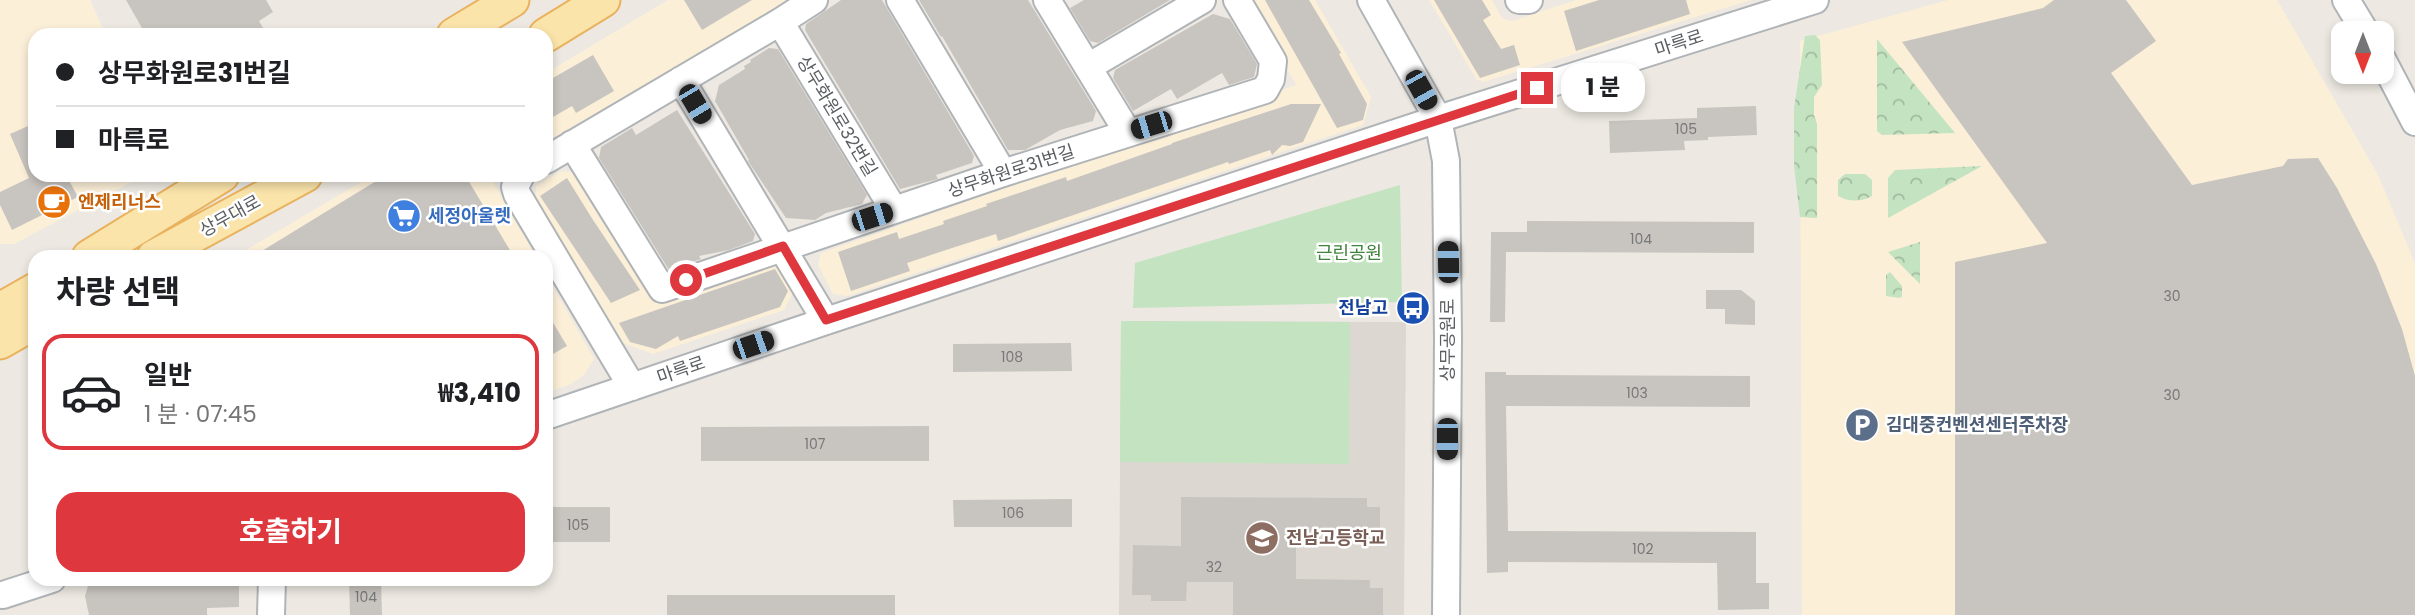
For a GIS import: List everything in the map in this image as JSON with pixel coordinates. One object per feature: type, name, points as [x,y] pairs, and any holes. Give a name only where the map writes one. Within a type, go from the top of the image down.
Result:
[{"type":"main road","points":[[466,28],[512,0]]},
{"type":"main road","points":[[553,31],[603,0]]},
{"type":"main road","points":[[100,250],[211,182]]},
{"type":"main road","name":"상무대로","points":[[167,250],[292,182]]},
{"type":"main road","points":[[0,310],[28,294]]},
{"type":"main road","points":[[0,342],[28,326]]},
{"type":"street","points":[[553,156],[780,23],[814,0]]},
{"type":"street","points":[[900,0],[1003,173]]},
{"type":"street","points":[[1047,0],[1128,132]]},
{"type":"street","points":[[1088,67],[1202,0]]},
{"type":"street","name":"상무화원로31번길","points":[[572,145],[662,289],[1003,173],[1265,90],[1271,79],[1273,61],[1237,0]]},
{"type":"street","name":"상무공원로","points":[[1371,0],[1438,119],[1446,161],[1446,615]]},
{"type":"street","points":[[1519,0],[1529,0]]},
{"type":"street","name":"마륵로","points":[[553,414],[826,320],[1438,119],[1815,0]]},
{"type":"street","points":[[2346,0],[2359,21]]},
{"type":"street","name":"상무화원로32번길","points":[[780,23],[894,209]]},
{"type":"street","points":[[681,80],[826,320]]},
{"type":"street","points":[[2394,82],[2415,122]]},
{"type":"street","points":[[517,182],[514,187],[517,194],[550,250]]},
{"type":"street","points":[[553,254],[632,387]]},
{"type":"street","points":[[3,596],[32,586]]},
{"type":"street","points":[[271,615],[272,586]]},
{"type":"shaded area","points":[[0,0],[90,0],[103,28],[28,28],[28,182],[132,182],[14,244],[0,244]]},
{"type":"shaded area","points":[[668,0],[787,0],[709,49],[553,138],[553,69]]},
{"type":"shaded area","points":[[1250,0],[1315,0],[1371,97],[1363,125],[847,296],[833,294],[818,265],[821,253],[1296,85]]},
{"type":"shaded area","points":[[1429,0],[1492,0],[1502,18],[1512,21],[1576,0],[1751,0],[1483,82],[1477,80]]},
{"type":"shaded area","points":[[1948,0],[2277,0],[2378,175],[2415,263],[2415,615],[1802,615],[1800,41]]},
{"type":"shaded area","points":[[561,171],[579,173],[656,295],[774,260],[793,292],[784,310],[653,354],[623,343],[536,200],[536,186],[543,182],[553,182],[553,176]]},
{"type":"shaded area","name":"세정아울렛","points":[[361,182],[493,182],[532,250],[246,250]]},
{"type":"shaded area","points":[[553,287],[594,359],[584,375],[571,384],[553,390]]},
{"type":"shaded area","name":"전남고등학교","points":[[1121,321],[1406,322],[1404,615],[1119,615]]},
{"type":"green space","points":[[1815,35],[1820,40],[1822,85],[1814,97],[1817,124],[1817,218],[1800,217],[1794,166],[1794,108],[1805,36]]},
{"type":"green space","points":[[1877,39],[1955,133],[1882,135],[1877,131]]},
{"type":"green space","points":[[1982,166],[1888,218],[1888,178],[1895,170]]},
{"type":"green space","points":[[1845,174],[1865,174],[1872,180],[1872,196],[1855,200],[1838,196],[1838,180]]},
{"type":"green space","name":"근린공원","points":[[1400,185],[1402,302],[1133,308],[1135,263]]},
{"type":"green space","points":[[1920,242],[1920,284],[1888,252]]},
{"type":"green space","points":[[1890,272],[1902,286],[1900,298],[1886,296],[1886,275]]},
{"type":"green space","points":[[1121,321],[1350,322],[1349,464],[1120,462]]},
{"type":"building","points":[[126,0],[266,0],[273,12],[259,21],[263,28],[142,28]]},
{"type":"building","points":[[684,0],[752,0],[702,30]]},
{"type":"building","points":[[841,0],[882,0],[974,156],[972,163],[936,175],[938,179],[900,189],[805,30],[806,24]]},
{"type":"building","points":[[919,0],[1028,0],[1096,111],[1093,121],[1060,130],[1025,150],[1008,150]]},
{"type":"building","points":[[1084,0],[1170,0],[1098,43],[1090,41],[1070,8]]},
{"type":"building","points":[[1265,0],[1309,0],[1341,53],[1339,54],[1367,104],[1363,120],[1337,128]]},
{"type":"building","points":[[1434,0],[1482,0],[1491,15],[1483,20],[1501,49],[1514,45],[1520,65],[1480,78]]},
{"type":"building","points":[[1599,0],[1686,0],[1690,14],[1576,51],[1564,11]]},
{"type":"building","points":[[2054,0],[2126,0],[2156,41],[2111,73],[2192,185],[2283,166],[2288,159],[2318,158],[2337,188],[2376,264],[2402,329],[2415,376],[2415,615],[1955,615],[1955,262],[2047,243],[1902,42],[2043,8]]},
{"type":"building","points":[[1213,14],[1230,19],[1257,64],[1254,77],[1229,85],[1222,73],[1177,99],[1171,89],[1133,111],[1113,78],[1115,70]]},
{"type":"building","points":[[769,48],[778,49],[867,195],[862,204],[826,213],[815,220],[786,218],[748,161],[715,101],[719,85],[745,69],[744,66],[751,62],[750,60]]},
{"type":"building","points":[[593,55],[614,91],[576,113],[572,106],[553,117],[553,78]]},
{"type":"building","points":[[1291,104],[1321,104],[1303,142],[1290,146],[1282,145],[1272,155],[1270,150],[1229,164],[1228,162],[998,241],[996,234],[952,248],[907,263],[910,271],[851,291],[838,252],[897,232],[899,239],[944,224],[943,221],[987,206],[986,204],[1066,177],[1067,181]]},
{"type":"building","points":[[1756,106],[1757,135],[1684,141],[1685,150],[1610,153],[1609,121],[1697,118],[1697,108]]},
{"type":"building","points":[[677,110],[755,234],[753,241],[729,250],[699,256],[701,259],[669,270],[599,158],[601,147],[632,128],[636,135]]},
{"type":"building","points":[[28,126],[28,176],[10,134]]},
{"type":"building","points":[[28,178],[28,182],[70,182],[78,197],[12,230],[0,205],[0,192]]},
{"type":"building","points":[[567,178],[640,290],[611,303],[540,196]]},
{"type":"building","name":"세정아울렛","points":[[375,182],[469,182],[510,250],[263,250]]},
{"type":"building","points":[[1527,221],[1754,222],[1754,253],[1506,252],[1505,322],[1490,322],[1491,232],[1527,232]]},
{"type":"building","points":[[775,269],[788,291],[780,307],[680,341],[678,336],[656,349],[630,342],[619,323]]},
{"type":"building","points":[[1706,290],[1741,290],[1755,301],[1755,325],[1725,324],[1725,309],[1706,309]]},
{"type":"building","points":[[553,323],[567,346],[553,354]]},
{"type":"building","points":[[1071,343],[1072,371],[953,372],[953,344]]},
{"type":"building","points":[[1485,372],[1506,372],[1506,375],[1750,376],[1750,407],[1506,406],[1508,531],[1756,532],[1756,583],[1769,583],[1769,609],[1718,610],[1717,563],[1508,562],[1508,572],[1487,573]]},
{"type":"building","points":[[929,426],[929,461],[701,461],[701,427]]},
{"type":"building","name":"전남고등학교","points":[[1181,497],[1367,498],[1367,507],[1380,507],[1380,531],[1296,531],[1296,579],[1370,580],[1370,588],[1383,588],[1383,615],[1233,615],[1233,582],[1187,582],[1186,601],[1151,601],[1151,595],[1132,595],[1133,545],[1181,546]]},
{"type":"building","points":[[1072,499],[1072,527],[954,527],[953,500]]},
{"type":"building","points":[[553,507],[610,507],[610,542],[553,542]]},
{"type":"building","points":[[88,586],[239,586],[239,607],[207,608],[207,615],[89,615],[85,596]]},
{"type":"building","points":[[349,586],[381,586],[382,615],[350,615]]},
{"type":"building","points":[[667,595],[895,595],[895,615],[667,615]]},
{"type":"place","name":"엔제리너스","points":[[54,202]]},
{"type":"place","name":"세정아울렛","points":[[404,216]]},
{"type":"place","name":"전남고","points":[[1413,308]]},
{"type":"place","name":"김대중컨벤션센터주차장","points":[[1862,425]]},
{"type":"place","name":"전남고등학교","points":[[1262,538]]},
{"type":"route","points":[[686,280],[783,246],[826,320],[1537,88]]}]
